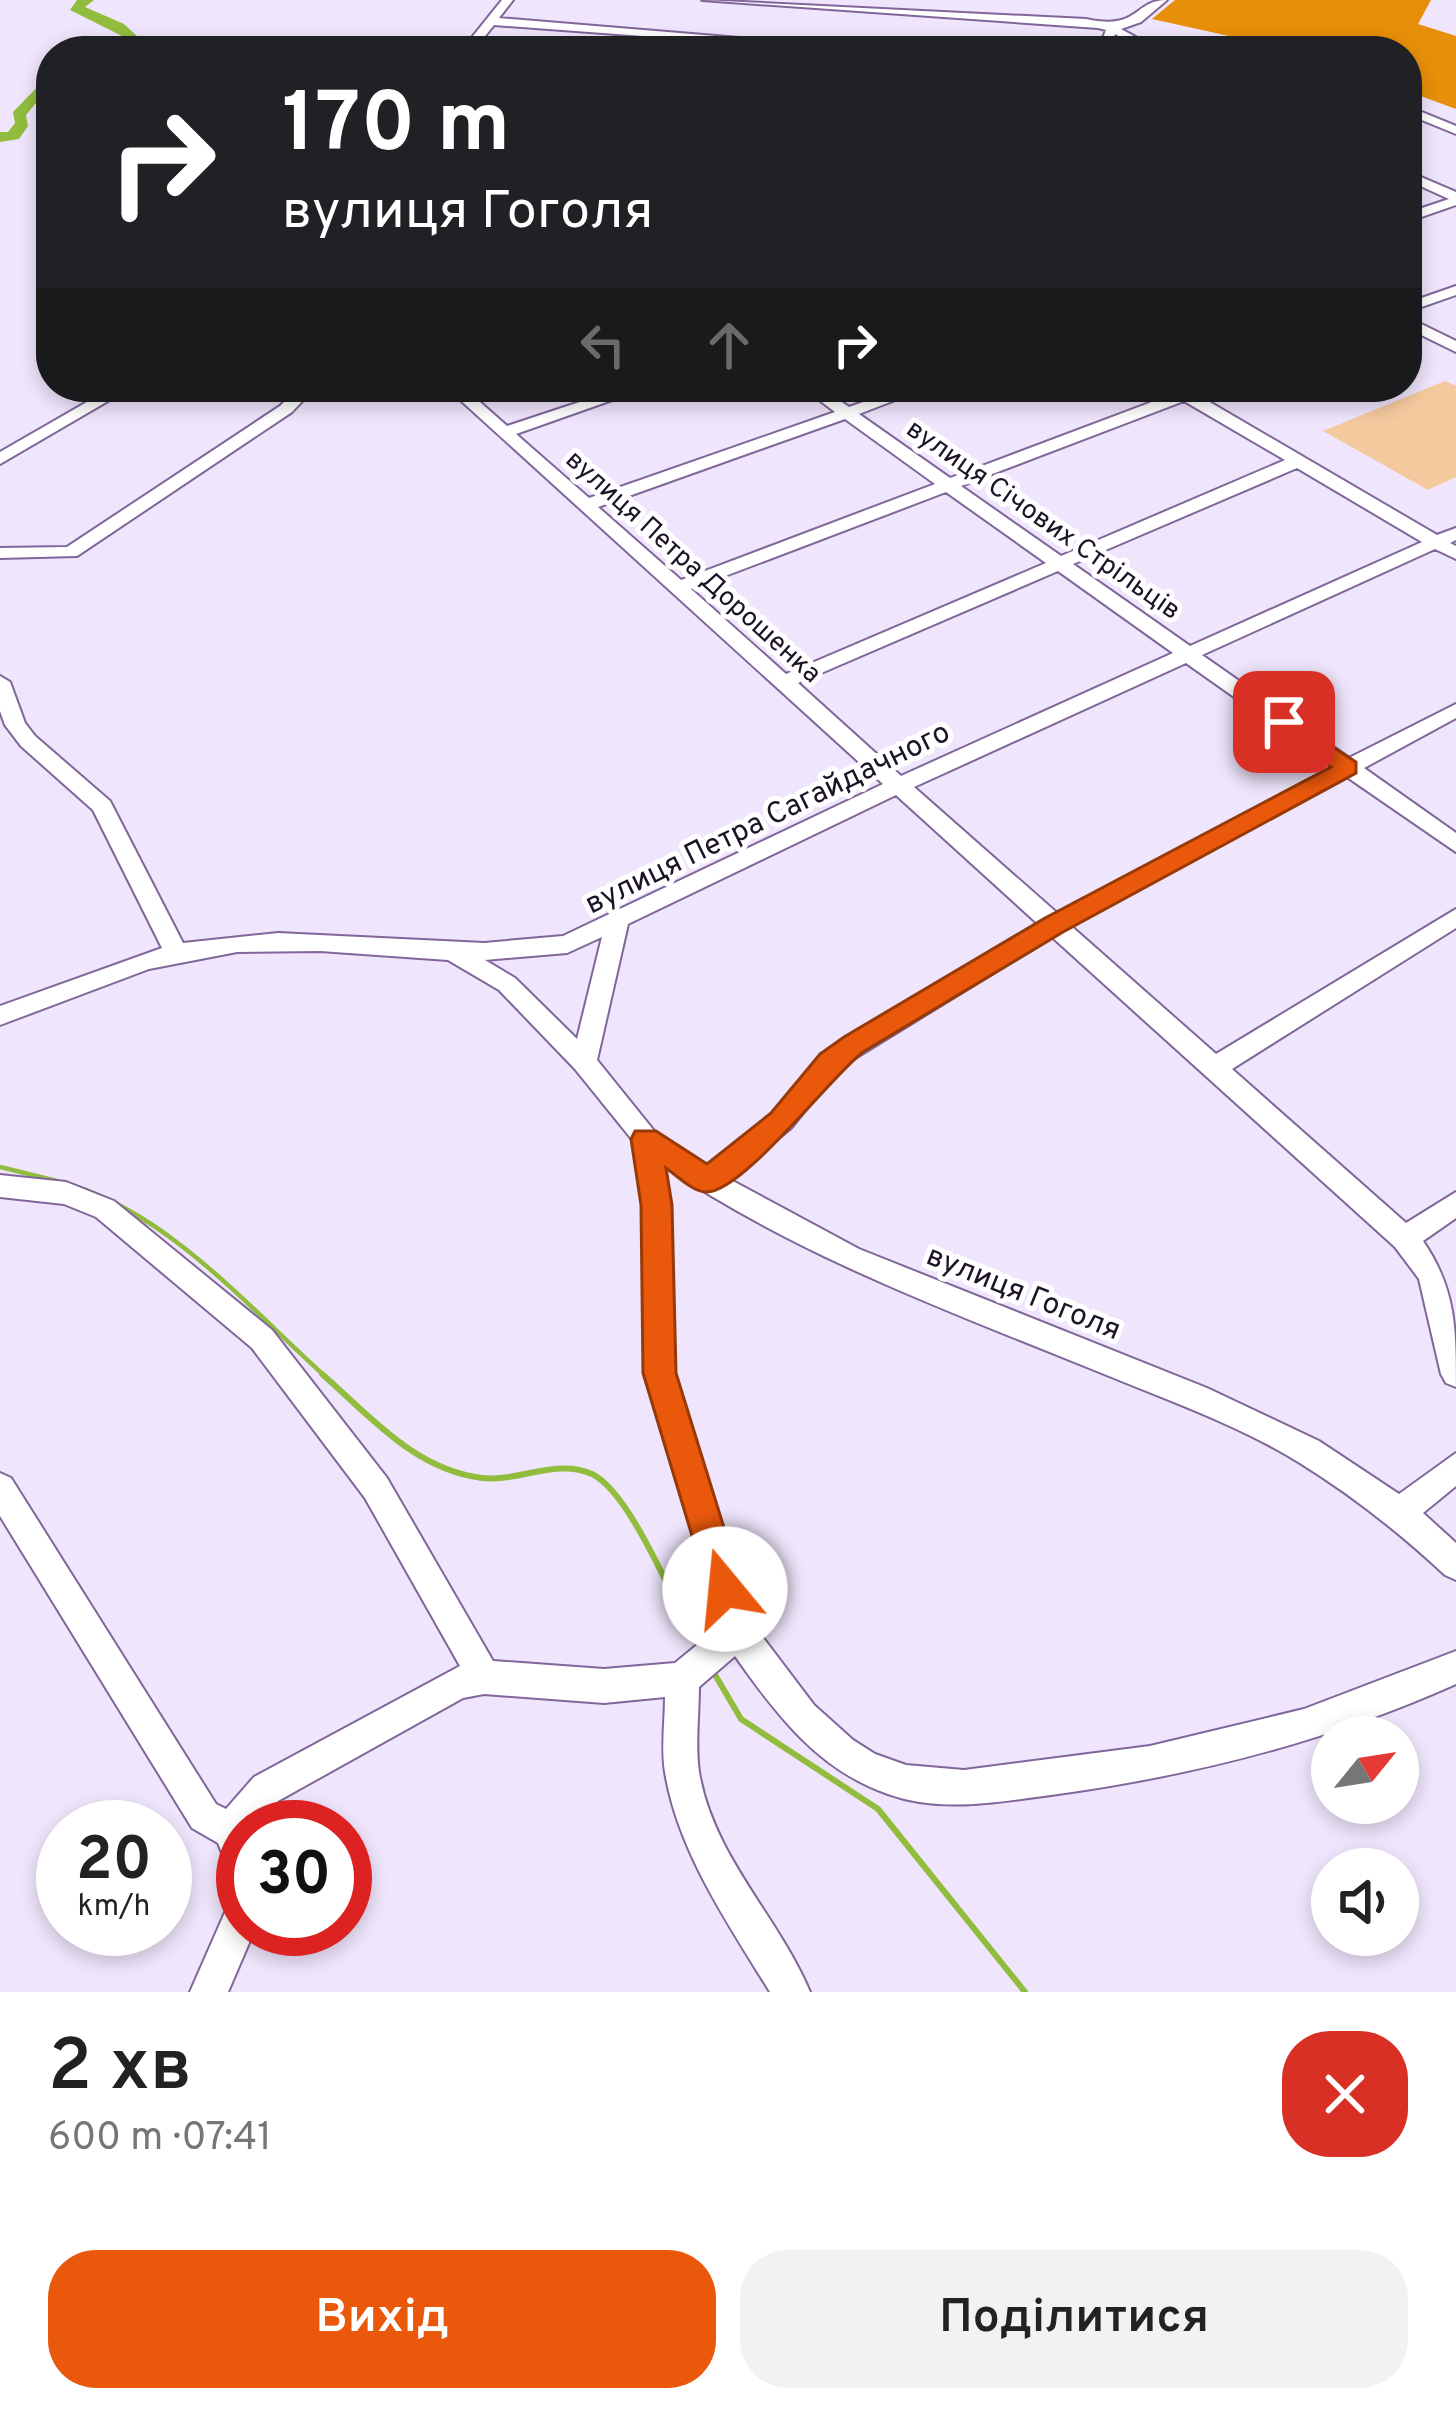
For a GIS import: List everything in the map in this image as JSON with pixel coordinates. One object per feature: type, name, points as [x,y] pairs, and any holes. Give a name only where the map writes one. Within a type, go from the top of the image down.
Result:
[{"type":"street","points":[[479,36],[508,0]]},
{"type":"street","points":[[706,0],[1106,26],[1137,20],[1162,0]]},
{"type":"street","points":[[967,0],[1106,26],[1126,36]]},
{"type":"street","points":[[792,36],[807,3]]},
{"type":"street","points":[[491,21],[662,36]]},
{"type":"street","points":[[1105,36],[1106,26]]},
{"type":"street","points":[[1422,116],[1456,130]]},
{"type":"street","points":[[1422,183],[1456,199]]},
{"type":"street","points":[[1422,212],[1456,199]]},
{"type":"street","points":[[1422,302],[1456,290]]},
{"type":"street","points":[[1422,330],[1456,347]]},
{"type":"street","points":[[0,459],[98,402]]},
{"type":"street","points":[[0,553],[71,552],[294,402]]},
{"type":"street","name":"вулиця Петра Дорошенка","points":[[471,402],[1405,1239],[1432,1274],[1456,1374]]},
{"type":"street","points":[[505,432],[596,402]]},
{"type":"street","name":"вулиця Січових Стрільців","points":[[831,402],[1456,844]]},
{"type":"street","points":[[586,506],[878,402]]},
{"type":"street","points":[[679,588],[1151,402]]},
{"type":"street","points":[[1197,402],[1449,543]]},
{"type":"street","points":[[784,682],[1298,461]]},
{"type":"street","name":"вулиця Петра Сагайдачного","points":[[0,1016],[176,952],[237,942],[456,954],[514,954],[567,944],[617,924],[898,785],[1449,543]]},
{"type":"street","points":[[0,682],[15,725],[28,741],[102,806],[176,952]]},
{"type":"street","points":[[708,1180],[782,1121],[830,1061],[1054,925],[1456,710]]},
{"type":"street","points":[[1214,1068],[1456,917]]},
{"type":"street","points":[[584,1062],[617,924]]},
{"type":"street","name":"вулиця Гоголя","points":[[456,954],[507,984],[584,1062],[646,1139],[708,1180],[849,1257],[1197,1398],[1307,1450],[1400,1514],[1456,1564]]},
{"type":"street","points":[[646,1139],[657,1205],[659,1373],[738,1632],[791,1705],[829,1744],[885,1777],[939,1788],[1207,1756],[1274,1738],[1456,1667]]},
{"type":"street","points":[[0,1186],[66,1193],[105,1209],[262,1339],[376,1488],[484,1677]]},
{"type":"street","points":[[1405,1239],[1456,1203]]},
{"type":"street","points":[[1400,1514],[1456,1467]]},
{"type":"street","points":[[0,1488],[204,1816],[216,1827]]},
{"type":"street","points":[[255,1800],[287,1775],[458,1683],[484,1677],[604,1686],[682,1679],[738,1632]]},
{"type":"street","points":[[682,1679],[682,1771],[694,1816],[723,1881],[791,1992]]},
{"type":"street","points":[[209,1992],[225,1956]]},
{"type":"shaded area","points":[[1175,0],[1431,0],[1418,24],[1456,36],[1456,109],[1422,97],[1422,36],[1229,36],[1152,19]]},
{"type":"shaded area","points":[[1445,381],[1456,386],[1456,477],[1428,490],[1323,431],[1394,402],[1422,402],[1422,390]]},
{"type":"waterway","points":[[87,0],[75,7],[130,36]]},
{"type":"waterway","points":[[0,137],[13,136],[23,123],[18,115],[36,94]]},
{"type":"waterway","points":[[0,1167],[57,1181]]},
{"type":"waterway","points":[[74,1186],[110,1201],[177,1242],[326,1377]]},
{"type":"waterway","points":[[322,1374],[395,1439],[458,1473],[496,1478],[565,1468],[592,1474],[621,1502],[635,1524],[694,1638]]},
{"type":"waterway","points":[[714,1673],[741,1719],[878,1809],[1025,1992]]},
{"type":"route","points":[[725,1589],[659,1373],[657,1205],[646,1139],[708,1180],[782,1121],[830,1061],[854,1045],[1054,925],[1348,768],[1284,722]]}]
